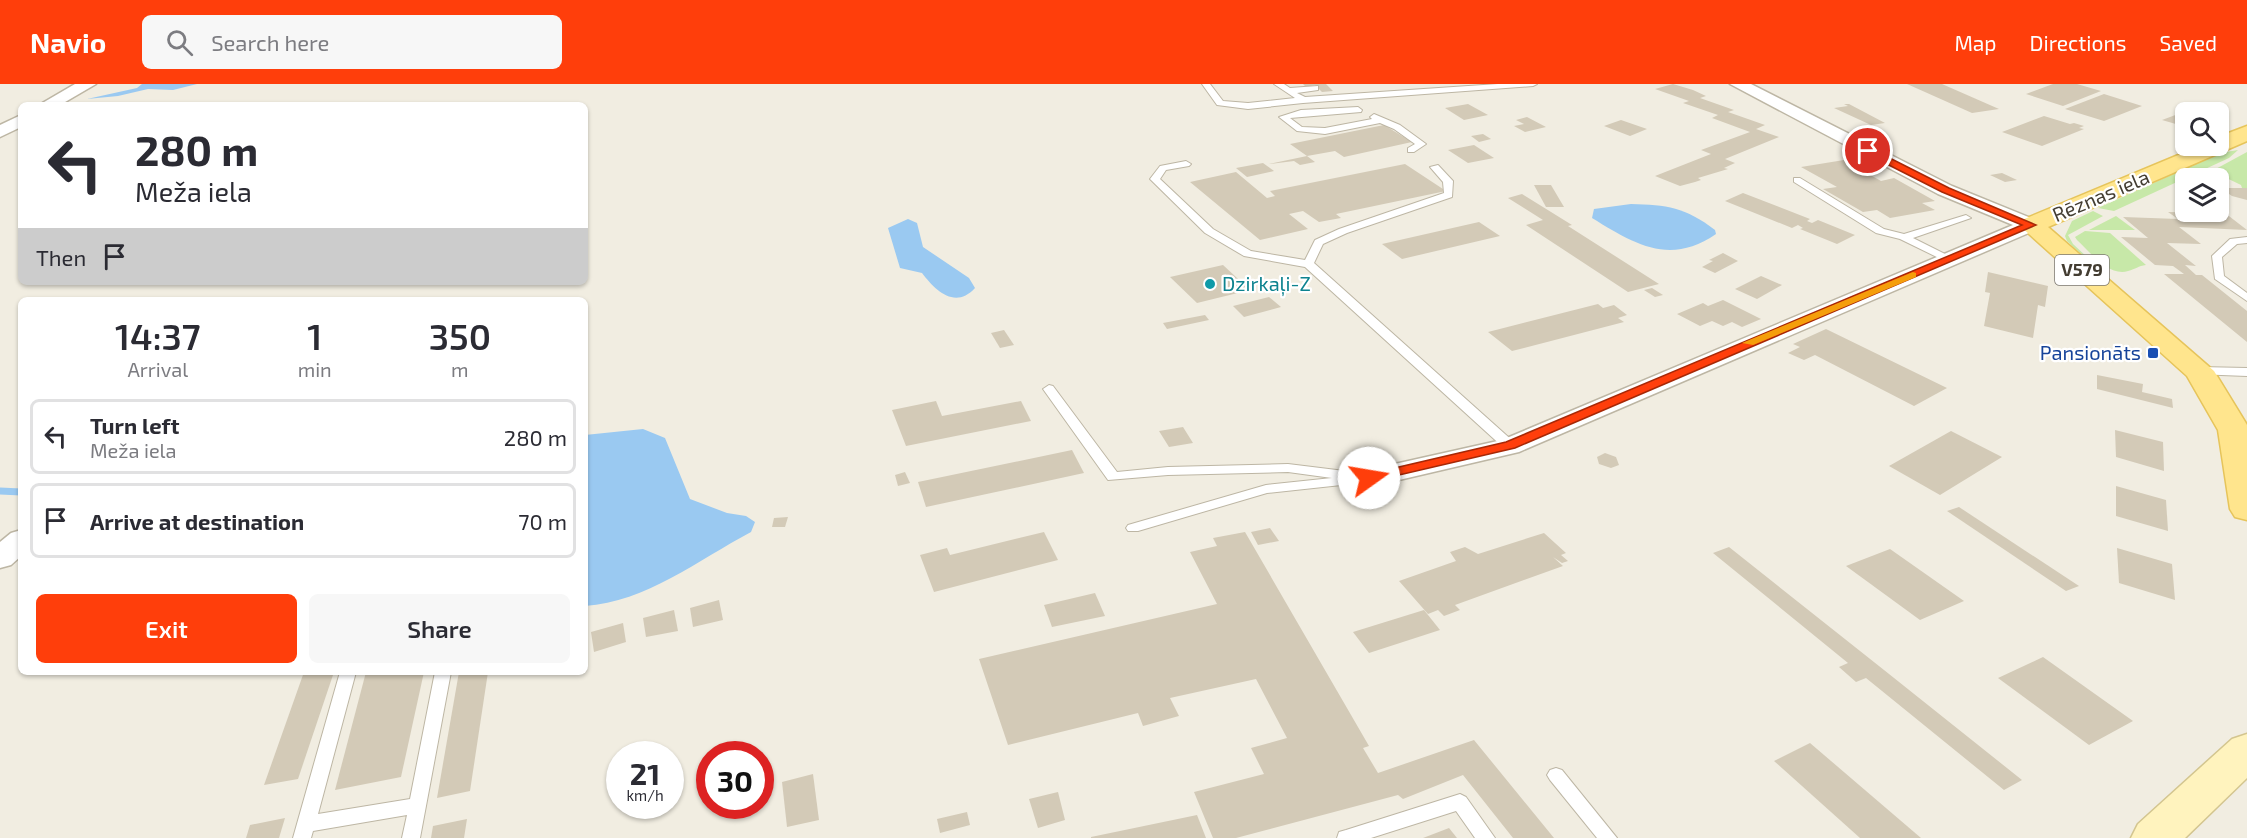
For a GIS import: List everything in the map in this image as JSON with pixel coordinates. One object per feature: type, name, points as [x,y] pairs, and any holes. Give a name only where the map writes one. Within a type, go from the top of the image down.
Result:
[{"type":"main road","name":"Rēznas iela","points":[[2247,133],[2083,205],[2031,225],[2199,371],[2234,430],[2247,509]]},
{"type":"main road","points":[[2154,838],[2247,751]]},
{"type":"street","points":[[53,102],[88,84]]},
{"type":"street","points":[[1738,84],[1945,190],[2031,225]]},
{"type":"street","points":[[0,132],[18,122]]},
{"type":"street","points":[[1369,478],[1510,446],[1785,327],[1896,283],[1947,259],[2031,225]]},
{"type":"street","points":[[0,558],[18,543]]},
{"type":"lane","points":[[1206,84],[1220,103],[1231,106],[1533,84]]},
{"type":"lane","points":[[1278,84],[1303,100]]},
{"type":"lane","points":[[1289,91],[1315,88]]},
{"type":"lane","points":[[1358,110],[1368,95]]},
{"type":"lane","points":[[1381,120],[1325,131],[1300,129],[1283,117],[1301,112],[1358,110],[1381,120],[1397,127],[1421,144],[1411,150]]},
{"type":"lane","points":[[1335,111],[1347,127]]},
{"type":"lane","points":[[1186,164],[1163,168],[1155,179],[1209,231],[1248,254],[1308,264],[1510,446]]},
{"type":"lane","points":[[1308,264],[1319,242],[1342,231],[1449,195],[1448,181],[1435,167]]},
{"type":"lane","points":[[1797,180],[1880,231],[1904,237],[1947,259]]},
{"type":"lane","points":[[1904,237],[1966,218]]},
{"type":"lane","points":[[2247,240],[2234,241],[2217,256],[2219,277],[2247,298]]},
{"type":"lane","points":[[2199,371],[2247,372]]},
{"type":"lane","points":[[1048,389],[1113,477],[1167,471],[1288,468],[1369,478]]},
{"type":"lane","points":[[1133,528],[1266,489],[1369,478]]},
{"type":"lane","points":[[347,675],[304,831],[418,804]]},
{"type":"lane","points":[[411,838],[442,675]]},
{"type":"lane","points":[[1556,775],[1608,838]]},
{"type":"lane","points":[[1346,838],[1460,802],[1486,838]]},
{"type":"green space","points":[[2238,150],[2229,158],[2207,168],[2187,168],[2213,156],[2229,156],[2229,152]]},
{"type":"green space","points":[[2247,152],[2247,188],[2242,188],[2241,185],[2229,179],[2229,168],[2218,168]]},
{"type":"green space","points":[[2175,173],[2175,183],[2114,211],[2098,208]]},
{"type":"green space","points":[[2093,211],[2103,216],[2068,235],[2073,244],[2102,271],[2099,271],[2067,241],[2065,236],[2072,221]]},
{"type":"green space","points":[[2116,216],[2135,230],[2089,230]]},
{"type":"green space","points":[[2085,231],[2110,233],[2146,265],[2121,272],[2107,267],[2075,237]]},
{"type":"water","points":[[142,84],[197,84],[173,90],[148,89],[118,96],[87,99],[137,88]]},
{"type":"water","points":[[1631,204],[1655,205],[1685,212],[1704,222],[1715,230],[1716,234],[1699,244],[1683,249],[1652,248],[1623,236],[1592,218],[1594,209]]},
{"type":"water","points":[[908,219],[917,223],[923,247],[969,278],[975,288],[968,294],[953,297],[939,291],[922,273],[900,268],[888,228]]},
{"type":"water","points":[[643,429],[665,438],[690,499],[727,513],[746,516],[755,522],[751,532],[650,588],[629,597],[588,606],[588,435]]},
{"type":"building","points":[[1303,84],[1326,84],[1333,91],[1322,92],[1315,85],[1306,87]]},
{"type":"building","points":[[1673,84],[1693,90],[1706,96],[1700,98],[1734,110],[1728,112],[1765,125],[1756,129],[1779,137],[1725,159],[1735,163],[1724,168],[1728,169],[1698,178],[1701,180],[1695,182],[1680,186],[1655,176],[1711,154],[1701,150],[1750,132],[1712,118],[1718,115],[1683,103],[1689,101],[1655,89]]},
{"type":"building","points":[[1907,84],[1942,84],[1999,109],[1972,113]]},
{"type":"building","points":[[2053,84],[2077,84],[2101,91],[2063,106],[2026,94]]},
{"type":"building","points":[[2104,94],[2142,106],[2104,121],[2065,109]]},
{"type":"building","points":[[1468,104],[1488,115],[1464,120],[1445,108]]},
{"type":"building","points":[[1844,104],[1849,104],[1885,123],[1871,125],[1834,108],[1848,106]]},
{"type":"building","points":[[2175,115],[2175,124],[2162,120]]},
{"type":"building","points":[[2044,116],[2084,126],[2079,128],[2084,129],[2042,146],[2002,132]]},
{"type":"building","points":[[1527,117],[1546,127],[1525,132],[1514,126],[1524,124],[1516,120]]},
{"type":"building","points":[[1621,120],[1647,129],[1630,136],[1604,126]]},
{"type":"building","points":[[1384,125],[1412,142],[1344,157],[1335,151],[1307,156],[1290,144]]},
{"type":"building","points":[[1483,134],[1491,139],[1479,142],[1471,136]]},
{"type":"building","points":[[1474,145],[1494,158],[1468,163],[1448,150]]},
{"type":"building","points":[[1307,156],[1315,162],[1300,165],[1294,161],[1269,164]]},
{"type":"building","points":[[1844,160],[1881,181],[1894,178],[1935,201],[1922,203],[1935,210],[1890,218],[1877,210],[1863,212],[1823,189],[1837,187],[1801,167]]},
{"type":"building","points":[[1263,163],[1274,171],[1247,177],[1236,168]]},
{"type":"building","points":[[1405,164],[1446,191],[1336,214],[1341,218],[1319,222],[1303,211],[1289,214],[1308,229],[1260,240],[1190,182],[1236,172],[1267,198],[1275,196],[1270,191]]},
{"type":"building","points":[[2002,173],[2017,180],[2005,182],[1990,175]]},
{"type":"building","points":[[1534,185],[1551,185],[1564,207],[1546,207]]},
{"type":"building","points":[[2229,188],[2247,188],[2247,200],[2229,194]]},
{"type":"building","points":[[1743,193],[1810,219],[1807,221],[1812,223],[1818,220],[1855,235],[1837,244],[1800,229],[1803,228],[1798,225],[1792,228],[1725,201]]},
{"type":"building","points":[[1522,194],[1659,284],[1628,292],[1526,225],[1543,220],[1508,198]]},
{"type":"building","points":[[2229,216],[2247,230],[2179,227],[2201,244],[2167,243],[2196,266],[2185,265],[2196,275],[2202,275],[2247,311],[2247,342],[2164,274],[2184,274],[2173,266],[2155,265],[2121,237],[2148,238],[2123,217],[2175,219],[2175,222],[2229,222]]},
{"type":"building","points":[[1479,222],[1500,236],[1402,259],[1382,244]]},
{"type":"building","points":[[1723,253],[1738,261],[1715,273],[1702,267],[1713,261],[1709,260]]},
{"type":"building","name":"Dzirkaļi-Z","points":[[1223,265],[1250,290],[1197,303],[1170,277]]},
{"type":"building","points":[[1988,272],[2048,286],[2045,307],[2038,305],[2033,338],[1984,326],[1990,293],[1985,292]]},
{"type":"building","points":[[1761,276],[1782,285],[1757,299],[1735,289]]},
{"type":"building","points":[[1652,288],[1663,295],[1655,297],[1644,290]]},
{"type":"building","points":[[1269,297],[1281,307],[1244,317],[1233,306]]},
{"type":"building","points":[[1723,300],[1761,319],[1742,327],[1732,322],[1723,326],[1712,321],[1700,326],[1677,314],[1703,303],[1708,306]]},
{"type":"building","points":[[1598,304],[1603,308],[1614,305],[1627,315],[1618,318],[1624,322],[1512,351],[1488,332]]},
{"type":"building","points":[[1205,315],[1209,320],[1167,329],[1163,323]]},
{"type":"building","points":[[1826,329],[1947,388],[1914,406],[1815,355],[1804,360],[1788,353],[1800,347],[1793,344]]},
{"type":"building","points":[[1004,330],[1014,345],[1000,348],[991,333]]},
{"type":"building","points":[[2097,375],[2143,384],[2142,392],[2172,399],[2173,408],[2097,389]]},
{"type":"building","points":[[936,401],[942,416],[1021,401],[1031,421],[906,446],[892,410]]},
{"type":"building","points":[[1183,427],[1193,443],[1169,447],[1159,431]]},
{"type":"building","points":[[2115,430],[2163,442],[2164,471],[2116,457]]},
{"type":"building","points":[[1951,431],[2002,457],[1940,495],[1889,466]]},
{"type":"building","points":[[1072,450],[1084,473],[926,507],[918,482]]},
{"type":"building","points":[[1605,453],[1616,457],[1619,465],[1611,468],[1599,464],[1597,457]]},
{"type":"building","points":[[905,472],[910,483],[898,486],[895,475]]},
{"type":"building","points":[[2116,486],[2166,500],[2168,531],[2116,516]]},
{"type":"building","points":[[1959,507],[2079,586],[2066,591],[1947,511]]},
{"type":"building","points":[[788,517],[785,527],[772,527],[774,518]]},
{"type":"building","points":[[1270,528],[1279,541],[1258,545],[1251,532]]},
{"type":"building","points":[[1044,532],[1058,560],[934,592],[920,555],[947,548],[950,555]]},
{"type":"building","points":[[1245,532],[1369,746],[1363,748],[1378,773],[1474,740],[1554,838],[1513,838],[1463,775],[1403,799],[1398,795],[1236,838],[1213,838],[1194,792],[1264,774],[1251,748],[1287,738],[1256,679],[1170,698],[1179,716],[1143,726],[1138,713],[1008,745],[979,659],[1217,604],[1190,552],[1217,546],[1213,538]]},
{"type":"building","points":[[1544,533],[1566,553],[1561,555],[1568,561],[1562,563],[1553,557],[1563,566],[1455,605],[1460,610],[1444,616],[1438,610],[1428,614],[1399,581],[1456,561],[1450,552],[1465,547],[1478,554]]},
{"type":"building","points":[[1729,547],[2022,780],[2004,790],[1866,678],[1856,682],[1839,667],[1848,663],[1713,553]]},
{"type":"building","points":[[2117,548],[2172,564],[2175,600],[2119,583]]},
{"type":"building","points":[[1890,549],[1964,601],[1920,620],[1846,566]]},
{"type":"building","points":[[1095,593],[1105,616],[1052,627],[1044,605]]},
{"type":"building","points":[[719,600],[723,620],[693,627],[690,608]]},
{"type":"building","points":[[674,610],[678,631],[646,637],[643,618]]},
{"type":"building","points":[[1424,610],[1440,630],[1369,653],[1353,632]]},
{"type":"building","points":[[623,623],[626,642],[594,652],[591,632]]},
{"type":"building","points":[[2043,657],[2133,721],[2089,745],[1998,678]]},
{"type":"building","points":[[303,675],[333,675],[298,779],[264,785]]},
{"type":"building","points":[[365,675],[423,675],[401,777],[335,790]]},
{"type":"building","points":[[458,675],[488,675],[470,791],[437,798]]},
{"type":"building","points":[[1810,743],[1921,838],[1860,838],[1774,761]]},
{"type":"building","points":[[813,774],[819,820],[787,827],[782,782]]},
{"type":"building","points":[[1058,792],[1065,820],[1038,828],[1029,799]]},
{"type":"building","points":[[967,812],[970,825],[940,833],[937,819]]},
{"type":"building","points":[[1197,815],[1206,838],[1091,838],[1091,837]]},
{"type":"building","points":[[285,818],[279,838],[246,838],[250,825]]},
{"type":"building","points":[[467,819],[464,838],[431,838],[433,826]]},
{"type":"building","points":[[1449,828],[1457,838],[1423,838]]},
{"type":"waterway","points":[[0,491],[18,492]]},
{"type":"slow traffic","points":[[1748,343],[1913,275]]},
{"type":"place","name":"Dzirkaļi-Z","points":[[1210,284]]},
{"type":"place","name":"Pansionāts","points":[[2153,353]]},
{"type":"route","points":[[1369,478],[1510,446],[1785,327],[1896,283],[1947,259],[2031,225],[1945,190],[1868,151]]}]
